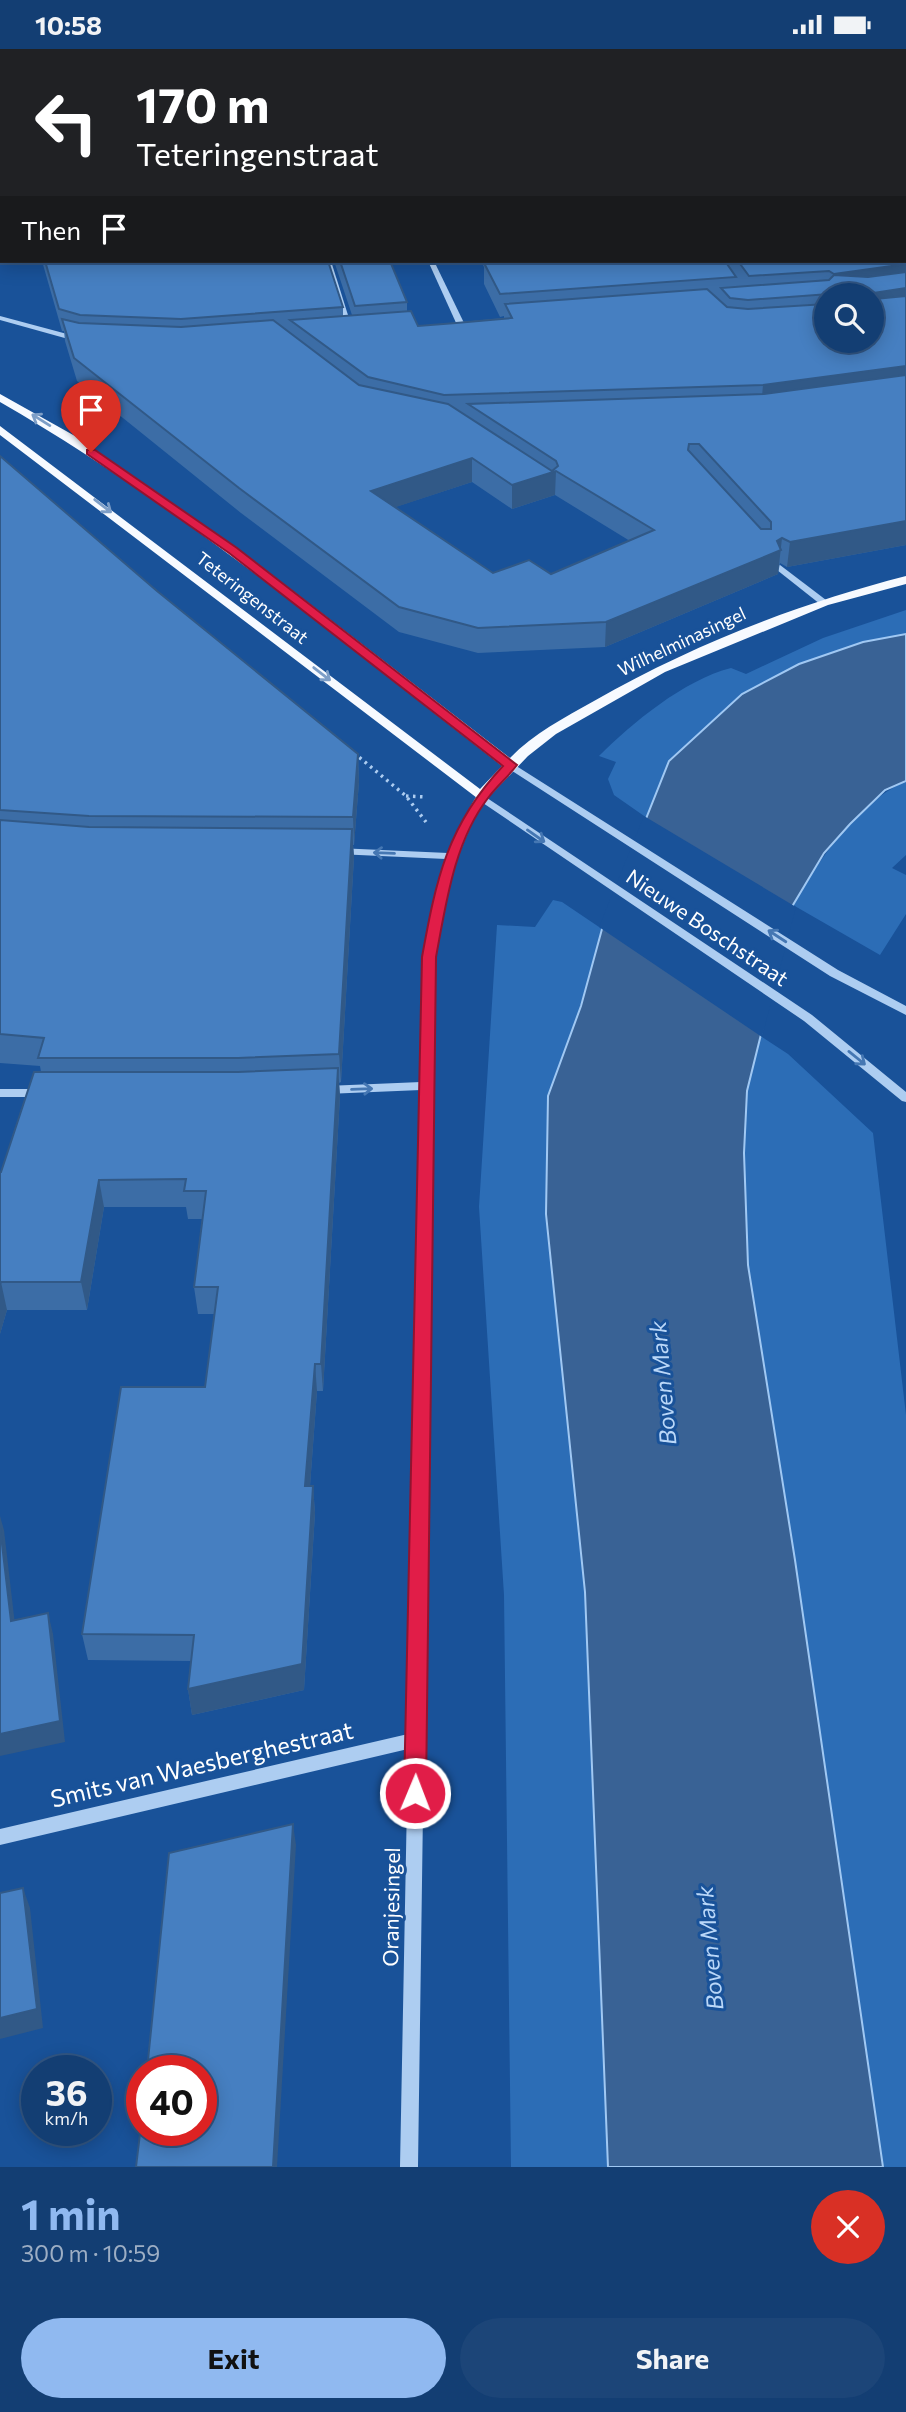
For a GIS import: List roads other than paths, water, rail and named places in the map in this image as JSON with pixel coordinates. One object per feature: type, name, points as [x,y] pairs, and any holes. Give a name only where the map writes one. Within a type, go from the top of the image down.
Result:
[{"type":"main road","name":"Teteringenstraat","points":[[0,397],[71,438],[233,551],[510,765]]},
{"type":"main road","name":"Teteringenstraat","points":[[0,429],[481,797]]},
{"type":"main road","name":"Wilhelminasingel","points":[[495,781],[551,731],[660,669],[823,602],[906,580]]},
{"type":"main road","name":"Oranjesingel","points":[[481,797],[495,781]]},
{"type":"street","points":[[329,263],[351,332]]},
{"type":"street","points":[[432,263],[461,325]]},
{"type":"street","points":[[0,318],[89,341]]},
{"type":"street","points":[[447,326],[475,324]]},
{"type":"street","points":[[339,333],[365,331]]},
{"type":"street","points":[[780,568],[823,602]]},
{"type":"street","name":"Nieuwe Boschstraat","points":[[510,765],[834,973],[906,1011]]},
{"type":"street","name":"Nieuwe Boschstraat","points":[[481,797],[591,874],[808,1018],[906,1098]]},
{"type":"street","name":"Oranjesingel","points":[[409,2167],[429,957],[439,901],[452,856],[481,797]]},
{"type":"street","points":[[325,851],[452,856]]},
{"type":"street","points":[[307,1091],[427,1086]]},
{"type":"street","points":[[0,1093],[54,1093]]},
{"type":"street","name":"Smits van Waesberghestraat","points":[[0,1837],[416,1740]]},
{"type":"water","name":"Boven Mark","points":[[906,634],[906,781],[885,790],[850,824],[824,853],[793,905],[747,1091],[744,1153],[748,1265],[795,1560],[883,2167],[608,2167],[585,1592],[546,1214],[548,1096],[581,1006],[602,929],[669,761],[742,694],[799,664],[863,642]]}]
